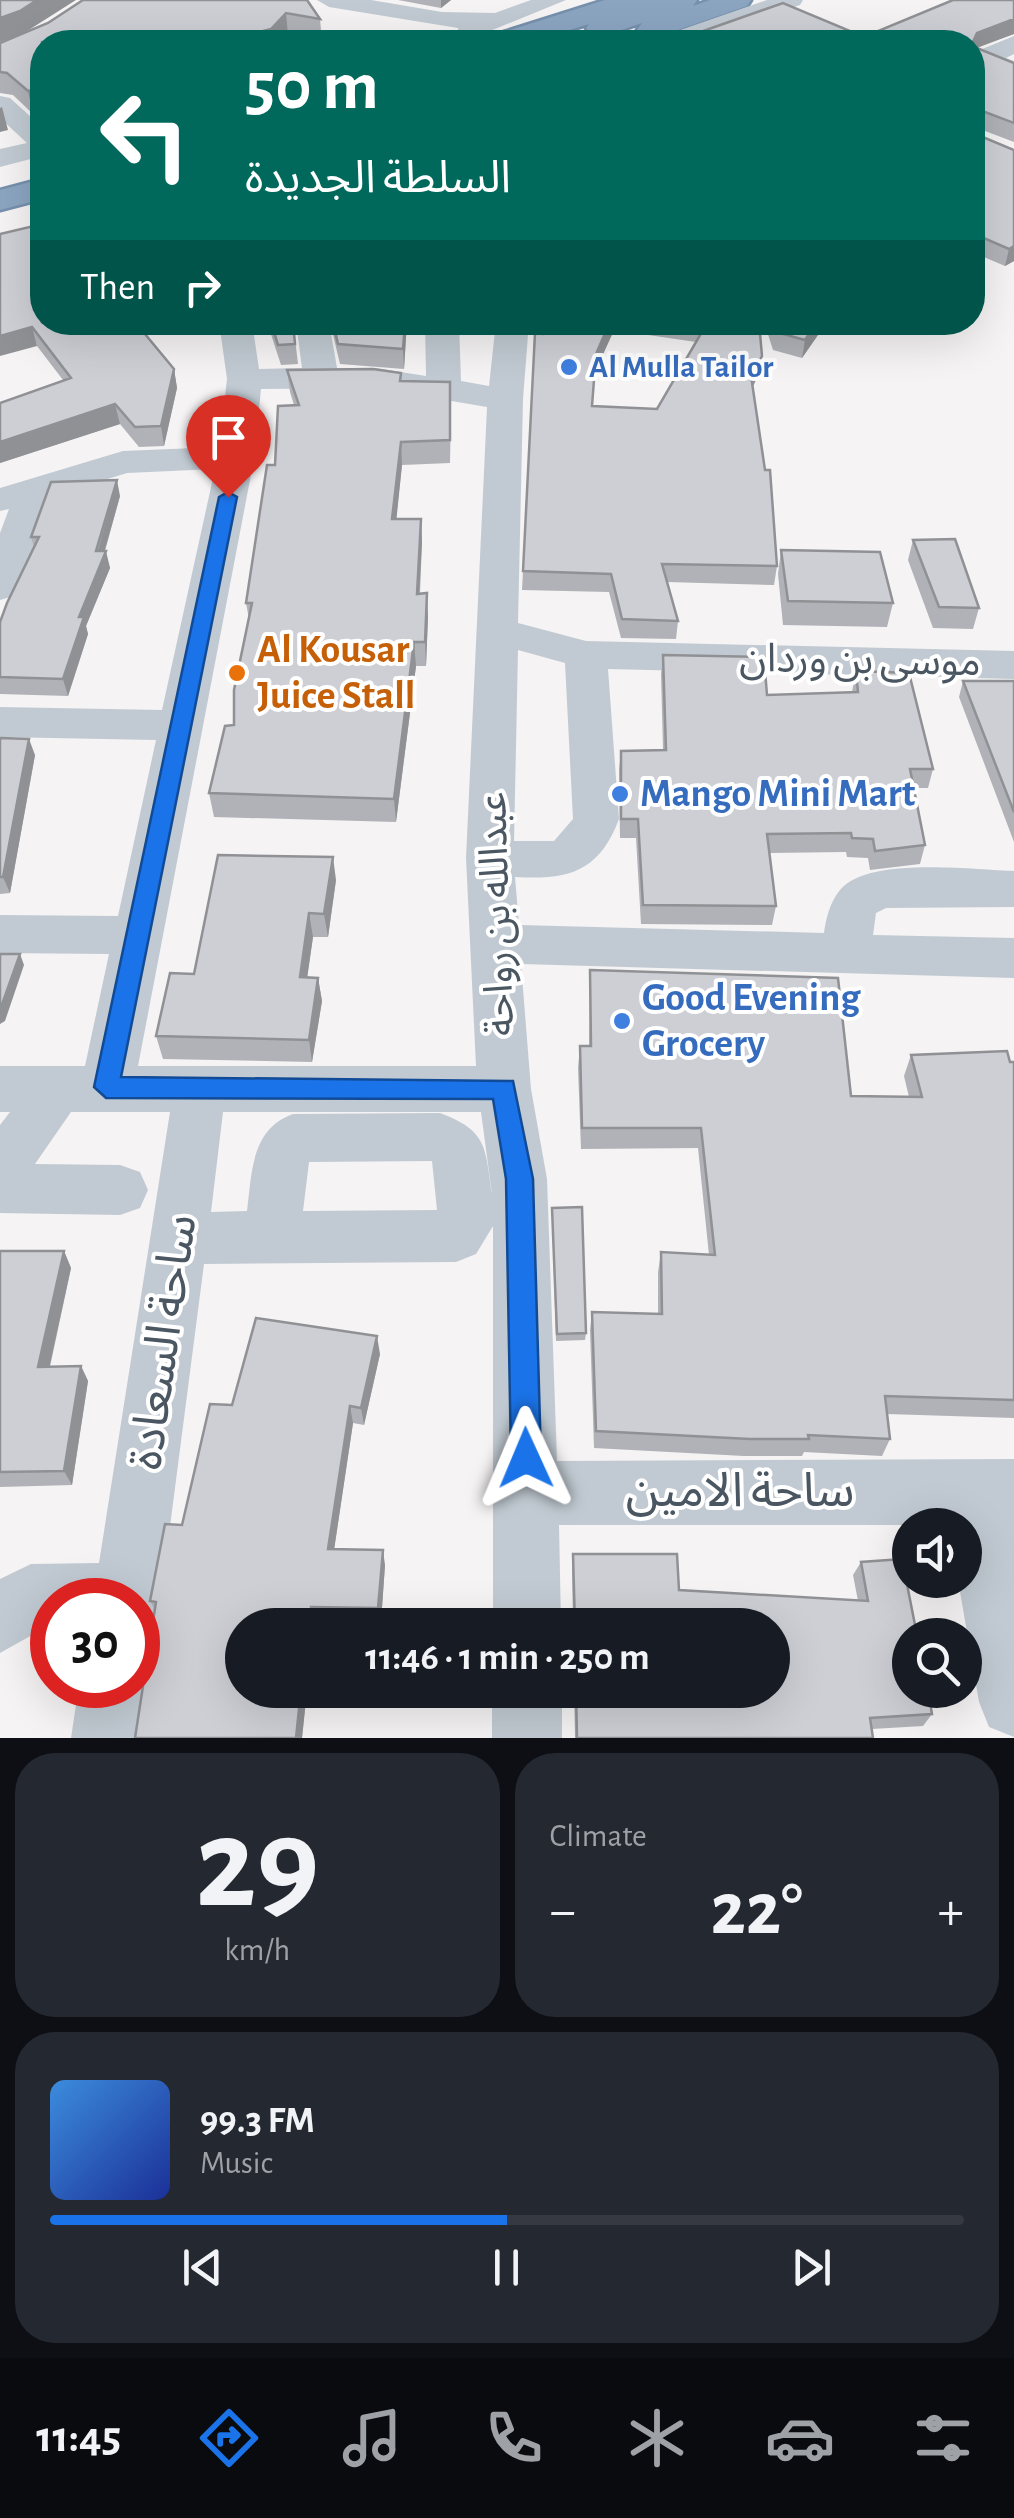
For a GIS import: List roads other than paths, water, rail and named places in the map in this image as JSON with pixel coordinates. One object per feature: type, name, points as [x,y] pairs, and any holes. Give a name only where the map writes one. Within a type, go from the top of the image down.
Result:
[{"type":"highway","points":[[508,30],[632,0]]},
{"type":"highway","points":[[592,30],[683,0]]},
{"type":"highway","points":[[651,30],[738,0]]},
{"type":"highway","points":[[0,181],[30,174]]},
{"type":"highway","points":[[0,200],[30,191]]},
{"type":"highway","points":[[0,216],[30,208]]},
{"type":"street","points":[[503,30],[554,0]]},
{"type":"street","points":[[319,3],[490,30]]},
{"type":"street","points":[[319,3],[398,30]]},
{"type":"street","points":[[722,30],[780,3]]},
{"type":"street","points":[[985,57],[1014,44]]},
{"type":"street","points":[[985,62],[1014,70]]},
{"type":"street","points":[[0,104],[30,133]]},
{"type":"street","points":[[0,158],[30,148]]},
{"type":"street","points":[[0,1168],[81,1089],[138,934],[236,459],[244,379],[237,335]]},
{"type":"street","points":[[314,335],[320,377]]},
{"type":"street","points":[[442,335],[444,387]]},
{"type":"street","name":"عبدالله بن رواحة","points":[[511,335],[504,399],[490,858],[492,944],[504,1088],[519,1179],[527,1608]]},
{"type":"street","points":[[244,379],[320,377],[444,387],[504,399]]},
{"type":"street","points":[[0,587],[18,495],[148,458],[236,459]]},
{"type":"street","name":"موسى بن وردان","points":[[496,630],[586,655],[1014,666]]},
{"type":"street","points":[[490,858],[570,858],[590,842],[596,819],[586,655]]},
{"type":"street","points":[[0,722],[182,725]]},
{"type":"street","points":[[846,956],[850,920],[858,901],[881,888],[1014,889]]},
{"type":"street","points":[[0,934],[138,934]]},
{"type":"street","points":[[492,944],[1014,958]]},
{"type":"street","name":"ساحة السعادة","points":[[131,1578],[200,1087]]},
{"type":"street","points":[[0,1089],[504,1088]]},
{"type":"street","points":[[0,1188],[120,1190]]},
{"type":"street","points":[[179,1238],[272,1237]]},
{"type":"street","points":[[994,1491],[1011,1665]]},
{"type":"street","name":"ساحة الامين","points":[[527,1493],[994,1491]]},
{"type":"street","name":"ساحة السعادة","points":[[0,1619],[30,1599]]},
{"type":"street","points":[[106,1738],[111,1708]]},
{"type":"street","points":[[527,1708],[527,1738]]},
{"type":"place","name":"Al Mulla Tailor","points":[[569,367]]},
{"type":"place","name":"Al Kousar Juice Stall","points":[[237,673]]},
{"type":"place","name":"Mango Mini Mart","points":[[620,794]]},
{"type":"place","name":"Good Evening Grocery","points":[[622,1021]]}]
